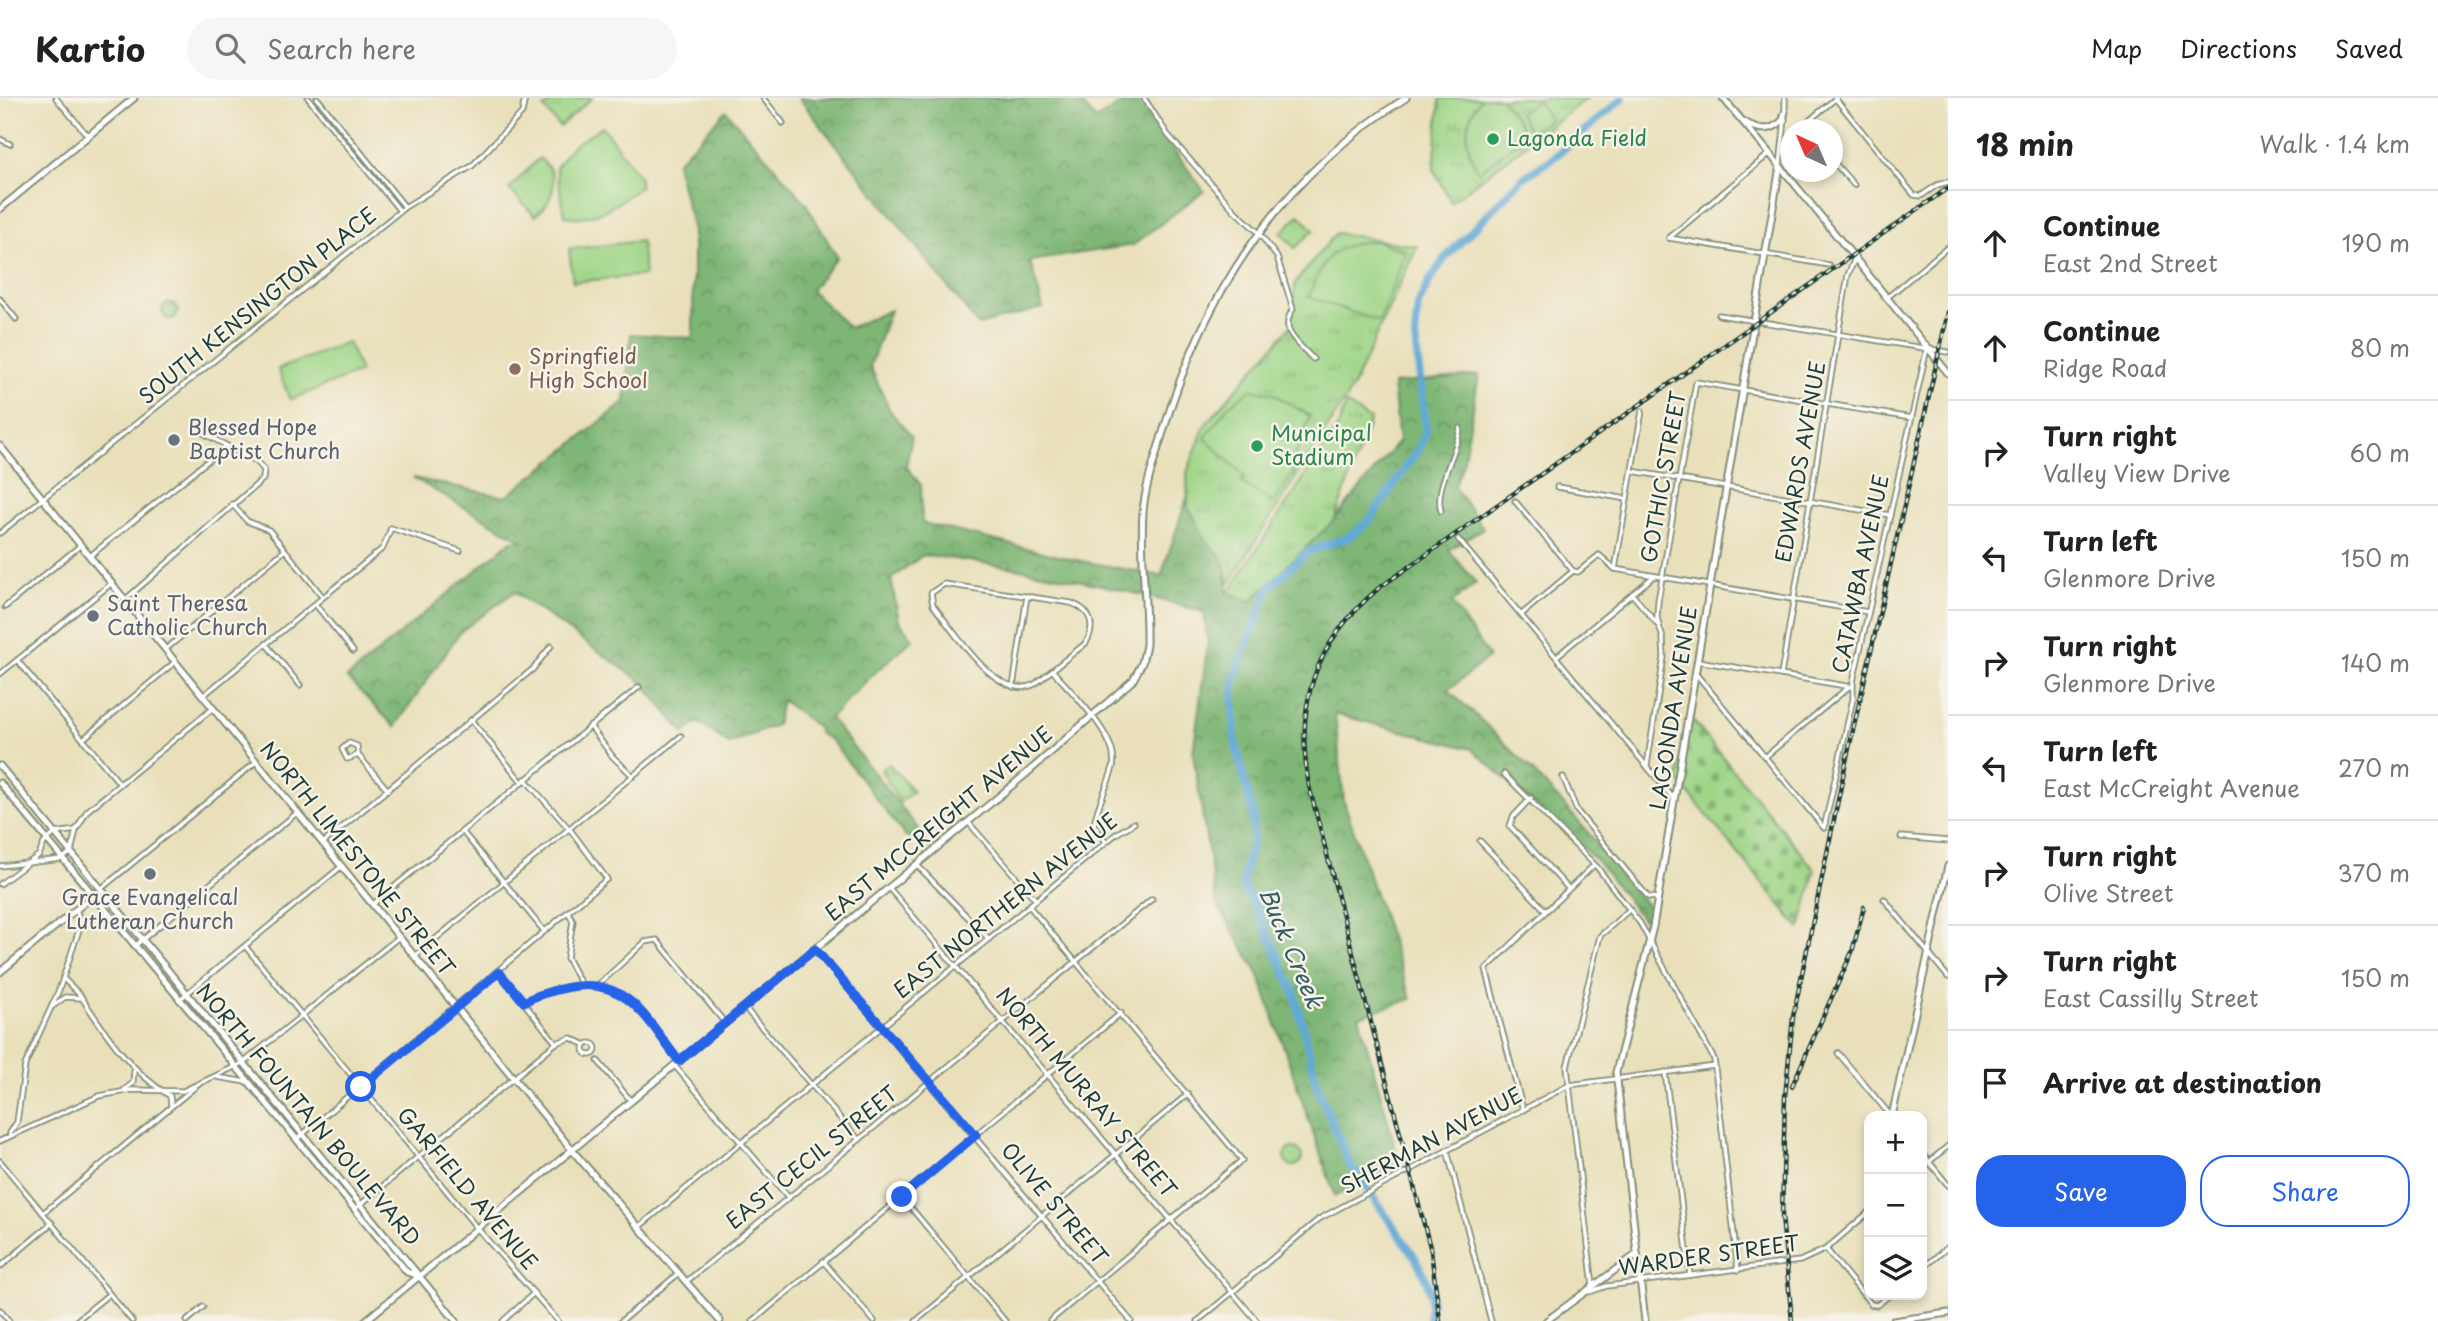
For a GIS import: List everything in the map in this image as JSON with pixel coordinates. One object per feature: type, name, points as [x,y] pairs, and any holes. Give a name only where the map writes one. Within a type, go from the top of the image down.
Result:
[{"type":"street","points":[[56,98],[88,136]]},
{"type":"street","points":[[3,207],[134,98]]},
{"type":"street","points":[[308,98],[400,211]]},
{"type":"street","points":[[317,98],[405,207]]},
{"type":"street","name":"SOUTH KENSINGTON PLACE","points":[[0,533],[405,207],[472,166],[522,113],[525,98]]},
{"type":"street","points":[[763,98],[783,123]]},
{"type":"street","points":[[1144,98],[1168,135],[1235,211],[1258,232],[1277,257],[1293,309],[1286,320],[1286,327],[1313,359]]},
{"type":"street","name":"EAST MCCREIGHT AVENUE","points":[[365,1321],[889,888],[1125,688],[1142,663],[1146,625],[1143,512],[1148,486],[1177,385],[1193,345],[1223,286],[1258,232],[1319,165],[1364,126],[1406,98]]},
{"type":"street","points":[[1723,98],[1780,166]]},
{"type":"street","name":"LAGONDA AVENUE","points":[[1785,98],[1785,119]]},
{"type":"street","points":[[1813,119],[1835,98],[1908,189],[1921,196],[1937,185],[1948,182]]},
{"type":"street","points":[[1741,120],[1759,129],[1770,129],[1783,120],[1785,112]]},
{"type":"street","points":[[0,139],[10,144]]},
{"type":"street","points":[[1769,153],[1669,238],[1829,265]]},
{"type":"street","name":"LAGONDA AVENUE","points":[[1645,1321],[1616,1079],[1617,1065],[1658,898],[1780,166]]},
{"type":"street","points":[[1843,172],[1854,185]]},
{"type":"street","points":[[1794,182],[1889,296],[1948,373]]},
{"type":"street","points":[[1889,296],[1948,247]]},
{"type":"street","name":"EDWARDS AVENUE","points":[[1781,675],[1838,334],[1850,268],[1856,256]]},
{"type":"street","points":[[0,299],[16,319]]},
{"type":"street","points":[[1719,315],[1948,352]]},
{"type":"street","name":"CATAWBA AVENUE","points":[[1765,757],[1824,828],[1853,699],[1851,686],[1927,348]]},
{"type":"street","name":"GOTHIC STREET","points":[[1647,766],[1664,657],[1657,617],[1696,382],[1911,418]]},
{"type":"street","points":[[1615,569],[1642,411]]},
{"type":"street","points":[[1441,511],[1439,497],[1454,457],[1460,428]]},
{"type":"street","points":[[126,600],[265,474],[257,462],[202,433]]},
{"type":"street","name":"NORTH LIMESTONE STREET","points":[[0,446],[572,1150],[720,1321]]},
{"type":"street","points":[[90,556],[226,446]]},
{"type":"street","points":[[1632,471],[1889,515]]},
{"type":"street","points":[[1557,487],[1627,499]]},
{"type":"street","points":[[1515,501],[1573,571]]},
{"type":"street","points":[[232,504],[247,521],[269,530],[323,597]]},
{"type":"street","points":[[204,695],[383,548],[391,528],[460,551]]},
{"type":"street","points":[[1458,539],[1675,799]]},
{"type":"street","points":[[5,607],[81,545]]},
{"type":"street","points":[[166,649],[285,550]]},
{"type":"street","points":[[1522,614],[1573,571],[1577,572],[1599,555],[1615,569],[1868,612]]},
{"type":"street","points":[[1557,656],[1654,576]]},
{"type":"street","points":[[0,674],[112,583]]},
{"type":"street","points":[[944,584],[1027,596],[1072,603],[1083,608],[1090,617],[1092,626],[1086,643],[1053,671],[1031,686],[1013,687],[998,681],[984,667],[933,605],[932,592],[944,584]]},
{"type":"street","points":[[1632,594],[1659,626]]},
{"type":"street","points":[[1013,687],[1027,596]]},
{"type":"street","points":[[315,604],[353,651]]},
{"type":"street","points":[[267,644],[300,685]]},
{"type":"street","points":[[323,843],[533,668],[551,646]]},
{"type":"street","points":[[17,660],[120,784]]},
{"type":"street","points":[[83,739],[176,661]]},
{"type":"street","points":[[1698,661],[1851,686]]},
{"type":"street","points":[[1053,671],[1108,737],[1114,751],[1113,769],[1094,825],[1106,842]]},
{"type":"street","points":[[1696,674],[1765,757],[1851,686]]},
{"type":"street","points":[[373,904],[639,687]]},
{"type":"street","points":[[0,866],[62,859],[71,852],[76,830],[87,811],[214,707]]},
{"type":"street","points":[[297,1139],[607,879],[569,828],[471,720]]},
{"type":"street","points":[[590,726],[613,757],[633,776]]},
{"type":"street","points":[[415,956],[681,736]]},
{"type":"street","points":[[358,755],[347,759],[342,750],[349,743],[354,744],[358,755],[388,790]]},
{"type":"street","points":[[0,972],[257,761]]},
{"type":"street","name":"NORTH FOUNTAIN BOULEVARD","points":[[0,766],[243,1063],[362,1203],[419,1276]]},
{"type":"street","points":[[1504,774],[1531,798],[1594,865],[1650,938],[1715,1066],[1738,1270]]},
{"type":"street","points":[[1563,777],[1577,811],[1648,897],[1658,898]]},
{"type":"street","name":"NORTH FOUNTAIN BOULEVARD","points":[[0,783],[407,1272],[419,1276]]},
{"type":"street","points":[[1531,798],[1513,817],[1510,826],[1569,888]]},
{"type":"street","points":[[135,946],[298,812]]},
{"type":"street","points":[[968,822],[1035,900]]},
{"type":"street","name":"EAST NORTHERN AVENUE","points":[[639,1227],[1106,842],[1134,823]]},
{"type":"street","points":[[0,884],[39,855],[46,840],[55,834],[76,830]]},
{"type":"street","points":[[462,831],[544,931]]},
{"type":"street","points":[[1901,837],[1948,841]]},
{"type":"street","points":[[1480,841],[1545,910]]},
{"type":"street","points":[[916,865],[989,939]]},
{"type":"street","points":[[1523,1110],[1485,973],[1489,964],[1594,865]]},
{"type":"street","points":[[179,1000],[342,866]]},
{"type":"street","points":[[1892,1111],[1948,866]]},
{"type":"street","name":"NORTH MURRAY STREET","points":[[889,888],[1004,1020],[1257,1321]]},
{"type":"street","name":"EAST CECIL STREET","points":[[687,1281],[1152,899]]},
{"type":"street","points":[[1884,899],[1947,975]]},
{"type":"street","points":[[1029,906],[1242,1160],[1050,1321]]},
{"type":"street","points":[[0,1141],[18,1122],[24,1065],[63,978],[81,924],[76,909]]},
{"type":"street","points":[[1593,1286],[1568,1061],[1600,936],[1629,910]]},
{"type":"street","points":[[568,912],[573,925],[567,947],[568,958],[581,985]]},
{"type":"street","points":[[5,1137],[89,1099],[122,1091],[183,1091],[243,1063],[399,937]]},
{"type":"street","points":[[598,985],[645,942],[657,940],[725,1023]]},
{"type":"street","name":"GARFIELD AVENUE","points":[[245,946],[477,1228],[558,1321]]},
{"type":"street","name":"OLIVE STREET","points":[[815,949],[976,1135],[1131,1321]]},
{"type":"street","points":[[499,972],[556,1043]]},
{"type":"street","points":[[63,978],[82,998],[132,1066],[172,1099],[169,1109]]},
{"type":"street","points":[[524,1002],[552,991],[581,985],[598,985],[626,996],[677,1063],[789,1198]]},
{"type":"street","points":[[49,1010],[65,997],[82,998]]},
{"type":"street","points":[[744,1007],[859,1140]]},
{"type":"street","points":[[752,1321],[1121,1013]]},
{"type":"street","points":[[355,1209],[556,1043],[571,1038],[586,1045]]},
{"type":"street","points":[[1838,1053],[1887,1111]]},
{"type":"street","points":[[598,1061],[631,1101]]},
{"type":"street","points":[[122,1091],[134,1083],[132,1066]]},
{"type":"street","name":"SHERMAN AVENUE","points":[[1198,1321],[1312,1225],[1569,1085],[1715,1066]]},
{"type":"street","points":[[1665,1072],[1690,1275]]},
{"type":"street","points":[[214,1077],[233,1078],[250,1084]]},
{"type":"street","points":[[43,1213],[200,1083]]},
{"type":"street","points":[[916,1321],[1188,1094]]},
{"type":"street","points":[[1929,1162],[1948,1146]]},
{"type":"street","points":[[1447,1150],[1491,1321]]},
{"type":"street","points":[[1927,1159],[1948,1185]]},
{"type":"street","points":[[0,1161],[132,1321]]},
{"type":"street","points":[[902,1197],[1005,1321]]},
{"type":"street","name":"WARDER STREET","points":[[1580,1295],[1607,1286],[1800,1261],[1826,1249],[1864,1216]]},
{"type":"street","points":[[0,1267],[52,1223]]},
{"type":"street","points":[[1927,1265],[1948,1247]]},
{"type":"street","points":[[1826,1249],[1864,1296]]},
{"type":"street","name":"WARDER STREET","points":[[1546,1321],[1637,1254]]},
{"type":"street","points":[[824,1261],[874,1321]]},
{"type":"street","points":[[621,1321],[680,1273]]},
{"type":"street","points":[[419,1276],[456,1321]]},
{"type":"street","points":[[502,1321],[534,1293]]},
{"type":"street","points":[[76,1321],[109,1294]]},
{"type":"street","points":[[1868,1300],[1875,1306],[1883,1300]]},
{"type":"street","points":[[187,1321],[204,1307]]},
{"type":"street","points":[[0,1310],[9,1321]]},
{"type":"street","points":[[1893,1321],[1948,1312]]},
{"type":"green space","points":[[555,98],[592,98],[560,127],[544,108]]},
{"type":"green space","points":[[799,98],[1077,98],[1096,120],[1129,98],[1135,98],[1204,191],[1133,245],[1030,261],[1043,308],[978,325]]},
{"type":"green space","points":[[1440,98],[1587,98],[1451,202],[1434,170]]},
{"type":"green space","name":"Lagonda Field","points":[[1481,98],[1501,98],[1527,134],[1479,172],[1470,153],[1467,135],[1471,116]]},
{"type":"green space","points":[[1538,101],[1550,120],[1530,132],[1519,113]]},
{"type":"green space","points":[[726,111],[805,202],[837,257],[811,290],[849,328],[890,310],[870,366],[890,411],[912,437],[906,466],[921,485],[922,523],[1071,559],[1161,576],[1188,495],[1192,513],[1200,529],[1224,556],[1228,593],[1251,601],[1335,519],[1399,441],[1393,384],[1479,375],[1463,464],[1454,486],[1483,528],[1449,550],[1476,583],[1452,603],[1489,657],[1448,690],[1503,741],[1555,795],[1651,911],[1643,920],[1597,861],[1472,749],[1335,714],[1344,802],[1411,999],[1359,1016],[1400,1165],[1335,1196],[1259,975],[1216,902],[1193,753],[1208,641],[1204,612],[1065,577],[923,555],[891,579],[899,621],[913,639],[871,676],[830,718],[921,832],[921,839],[905,836],[831,740],[818,733],[819,729],[782,700],[776,725],[729,744],[698,722],[684,733],[642,682],[514,592],[460,632],[395,727],[347,678],[511,541],[523,541],[413,478],[506,497],[625,402],[631,334],[693,338],[693,231],[676,163]]},
{"type":"green space","points":[[602,126],[640,178],[640,187],[596,214],[565,216],[556,168],[571,147]]},
{"type":"green space","points":[[539,158],[551,172],[553,187],[547,203],[535,216],[509,189]]},
{"type":"green space","points":[[1299,215],[1314,230],[1295,248],[1281,233]]},
{"type":"green space","points":[[1336,233],[1417,246],[1352,389],[1229,583],[1224,561],[1202,535],[1188,509],[1187,473],[1205,425],[1291,326],[1295,283]]},
{"type":"green space","points":[[641,241],[645,275],[573,282],[569,249]]},
{"type":"green space","points":[[1376,241],[1406,251],[1379,322],[1309,297],[1319,272],[1332,255],[1349,245]]},
{"type":"green space","points":[[170,303],[178,311],[170,319],[162,311]]},
{"type":"green space","points":[[348,342],[360,372],[290,400],[278,369]]},
{"type":"green space","name":"Municipal Stadium","points":[[1252,389],[1273,394],[1310,416],[1290,469],[1294,472],[1273,503],[1241,482],[1245,477],[1205,438],[1228,406]]},
{"type":"green space","points":[[1346,404],[1370,420],[1335,519],[1251,601],[1228,593],[1338,426]]},
{"type":"green space","points":[[1689,716],[1815,870],[1800,929],[1678,780]]},
{"type":"green space","points":[[889,764],[913,791],[900,802],[881,770]]},
{"type":"green space","points":[[1293,1148],[1299,1151],[1302,1157],[1299,1163],[1293,1166],[1287,1163],[1284,1157],[1287,1151]]},
{"type":"waterway","name":"Buck Creek","points":[[1429,1321],[1431,1297],[1426,1279],[1415,1257],[1349,1163],[1318,1088],[1295,995],[1259,913],[1244,889],[1243,877],[1253,838],[1253,815],[1235,741],[1233,687],[1239,663],[1269,588],[1307,552],[1349,537],[1369,521],[1419,448],[1426,431],[1415,336],[1418,305],[1430,280],[1445,258],[1523,178],[1553,158],[1623,98]]},
{"type":"railway","points":[[1440,1321],[1431,1251],[1309,786],[1305,728],[1314,676],[1339,630],[1379,588],[1948,188]]},
{"type":"railway","points":[[1792,1321],[1782,1216],[1785,1097],[1793,1017],[1847,757],[1948,312]]},
{"type":"railway","points":[[1792,1086],[1852,952],[1864,907]]},
{"type":"place","name":"Lagonda Field","points":[[1493,139]]},
{"type":"place","name":"Springfield High School","points":[[515,369]]},
{"type":"place","name":"Blessed Hope Baptist Church","points":[[174,440]]},
{"type":"place","name":"Municipal Stadium","points":[[1257,446]]},
{"type":"place","name":"Saint Theresa Catholic Church","points":[[93,616]]},
{"type":"place","name":"Grace Evangelical Lutheran Church","points":[[150,874]]},
{"type":"route","points":[[361,1087],[499,972],[524,1002],[552,991],[581,985],[615,989],[634,1004],[679,1061],[815,949],[976,1135],[902,1197]]}]
